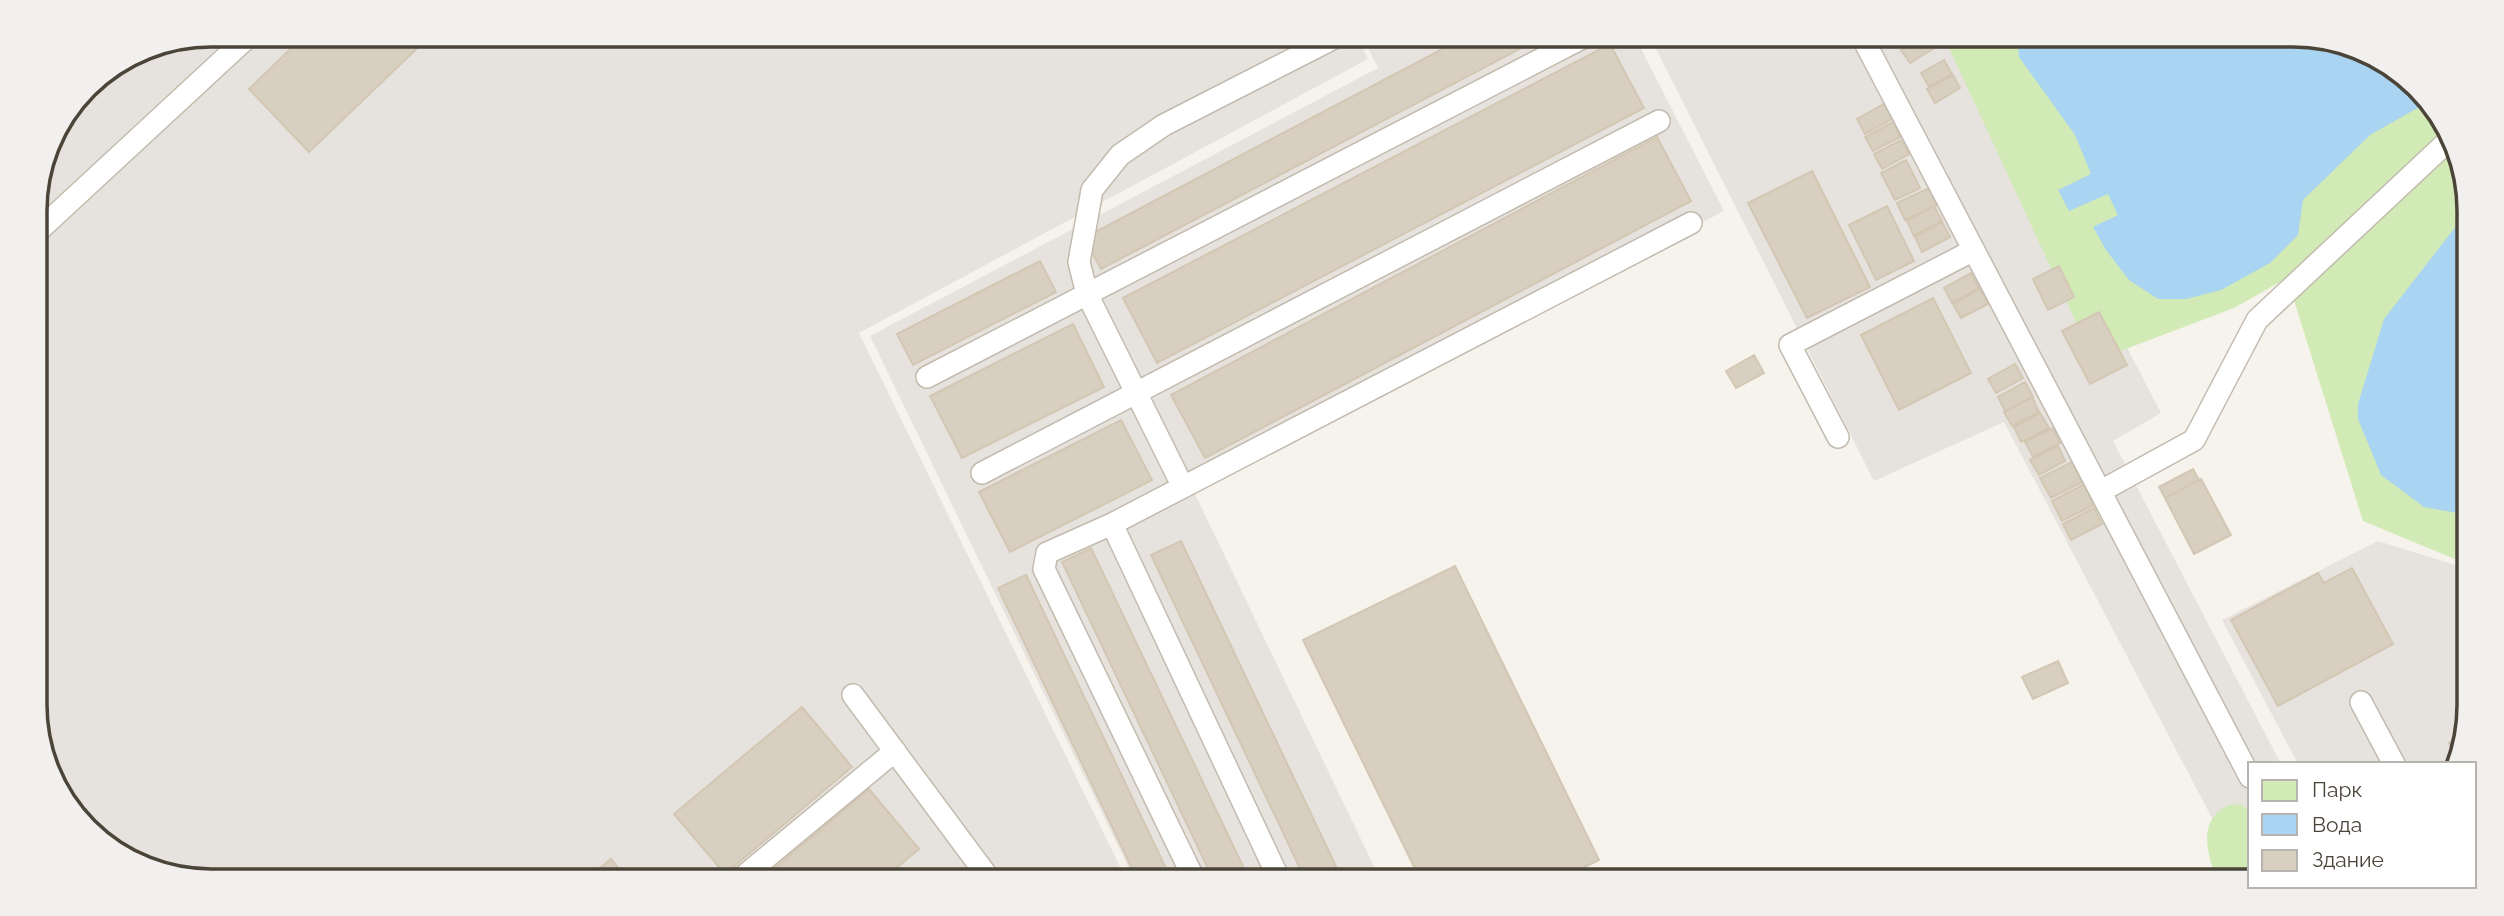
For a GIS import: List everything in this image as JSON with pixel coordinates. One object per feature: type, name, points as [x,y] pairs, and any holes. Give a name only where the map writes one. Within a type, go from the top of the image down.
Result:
[{"type":"lane","points":[[48,222],[237,47]]},
{"type":"lane","points":[[1183,487],[1087,294],[1079,261],[1092,190],[1120,155],[1164,125],[1317,47]]},
{"type":"lane","points":[[927,377],[1565,47]]},
{"type":"lane","points":[[1867,47],[2248,773]]},
{"type":"lane","points":[[982,473],[1659,121]]},
{"type":"lane","points":[[2101,491],[2194,440],[2257,320],[2442,145]]},
{"type":"lane","points":[[1189,869],[1044,569],[1047,554],[1112,524],[1691,223]]},
{"type":"lane","points":[[1838,437],[1790,345],[1974,250]]},
{"type":"lane","points":[[1112,524],[1274,868]]},
{"type":"lane","points":[[853,695],[982,869]]},
{"type":"lane","points":[[2361,702],[2393,762]]},
{"type":"lane","points":[[753,869],[895,751]]},
{"type":"shaded area","points":[[212,47],[1362,47],[1368,59],[859,333],[1121,869],[212,869],[159,860],[120,841],[88,813],[64,777],[50,737],[47,704],[50,179],[64,139],[81,112],[103,88],[139,64],[179,50]]},
{"type":"shaded area","points":[[1368,47],[1640,47],[1724,211],[1194,492],[1375,868],[1129,869],[870,336],[1378,68]]},
{"type":"shaded area","points":[[1655,47],[1971,47],[2161,413],[2113,441],[2280,762],[2248,762],[2248,868],[2238,868],[2004,422],[1874,481]]},
{"type":"shaded area","points":[[2378,541],[2457,565],[2457,704],[2454,737],[2446,762],[2297,762],[2222,620]]},
{"type":"green space","points":[[1949,47],[2292,47],[2325,50],[2365,64],[2401,88],[2429,120],[2444,149],[2455,190],[2457,560],[2363,521],[2287,278],[2234,308],[2094,361]]},
{"type":"green space","points":[[2231,804],[2242,805],[2248,810],[2248,868],[2213,868],[2207,837],[2213,818]]},
{"type":"water","points":[[2018,47],[2292,47],[2325,50],[2365,64],[2384,75],[2419,107],[2370,135],[2303,200],[2298,235],[2270,263],[2221,290],[2186,299],[2158,299],[2129,280],[2106,250],[2093,227],[2118,215],[2108,194],[2069,211],[2058,190],[2091,174],[2075,135],[2019,57]]},
{"type":"water","points":[[2457,225],[2457,513],[2424,507],[2381,475],[2358,419],[2358,404],[2384,319]]},
{"type":"building","points":[[293,47],[418,47],[309,152],[249,89]]},
{"type":"building","points":[[1446,47],[1523,47],[1101,269],[1084,238]]},
{"type":"building","points":[[1604,47],[1612,47],[1644,108],[1157,363],[1123,298]]},
{"type":"building","points":[[1906,47],[1936,47],[1910,63],[1901,50]]},
{"type":"building","points":[[1944,60],[1952,74],[1929,87],[1921,73]]},
{"type":"building","points":[[1953,75],[1960,88],[1935,103],[1927,89]]},
{"type":"building","points":[[1884,104],[1892,119],[1865,134],[1857,119]]},
{"type":"building","points":[[1893,122],[1900,137],[1873,151],[1865,137]]},
{"type":"building","points":[[1657,137],[1691,201],[1205,458],[1171,395]]},
{"type":"building","points":[[1901,140],[1909,154],[1882,169],[1874,154]]},
{"type":"building","points":[[1906,160],[1920,188],[1895,200],[1881,173]]},
{"type":"building","points":[[1812,171],[1870,287],[1807,318],[1748,203]]},
{"type":"building","points":[[1929,188],[1937,205],[1905,220],[1897,203]]},
{"type":"building","points":[[1887,206],[1914,261],[1876,280],[1849,225]]},
{"type":"building","points":[[1934,206],[1942,221],[1914,236],[1907,221]]},
{"type":"building","points":[[1942,222],[1950,237],[1922,252],[1915,237]]},
{"type":"building","points":[[1040,261],[1056,292],[913,365],[897,334]]},
{"type":"building","points":[[2059,266],[2074,297],[2048,310],[2033,279]]},
{"type":"building","points":[[1971,273],[1979,288],[1952,303],[1944,288]]},
{"type":"building","points":[[1980,289],[1988,304],[1961,318],[1953,304]]},
{"type":"building","points":[[1933,298],[1971,373],[1899,410],[1861,335]]},
{"type":"building","points":[[2099,312],[2127,365],[2090,384],[2062,331]]},
{"type":"building","points":[[1073,324],[1104,387],[962,458],[930,396]]},
{"type":"building","points":[[1754,355],[1764,373],[1736,388],[1726,371]]},
{"type":"building","points":[[2015,364],[2023,378],[1996,393],[1988,379]]},
{"type":"building","points":[[2025,382],[2033,397],[2005,411],[1998,397]]},
{"type":"building","points":[[2032,397],[2039,412],[2012,426],[2004,412]]},
{"type":"building","points":[[2040,413],[2049,428],[2021,442],[2014,427]]},
{"type":"building","points":[[1121,420],[1152,480],[1010,552],[979,492]]},
{"type":"building","points":[[2053,428],[2060,443],[2033,457],[2025,442]]},
{"type":"building","points":[[2058,446],[2065,461],[2039,475],[2030,460]]},
{"type":"building","points":[[2072,462],[2082,482],[2051,498],[2040,478]]},
{"type":"building","points":[[2193,469],[2199,480],[2165,498],[2159,487]]},
{"type":"building","points":[[2201,479],[2231,535],[2194,554],[2165,498]]},
{"type":"building","points":[[2084,484],[2094,505],[2062,521],[2052,501]]},
{"type":"building","points":[[2094,508],[2102,524],[2071,540],[2063,524]]},
{"type":"building","points":[[1181,541],[1337,868],[1300,868],[1151,555]]},
{"type":"building","points":[[1091,548],[1244,869],[1208,869],[1062,562]]},
{"type":"building","points":[[1455,566],[1599,860],[1582,868],[1415,868],[1303,640]]},
{"type":"building","points":[[2352,568],[2393,644],[2278,706],[2231,620],[2318,573],[2324,583]]},
{"type":"building","points":[[1026,575],[1166,869],[1132,869],[998,588]]},
{"type":"building","points":[[2058,661],[2068,683],[2033,699],[2022,677]]},
{"type":"building","points":[[802,707],[852,767],[731,869],[721,869],[674,814]]},
{"type":"building","points":[[869,789],[919,849],[896,869],[774,869]]},
{"type":"building","points":[[611,859],[619,869],[599,869]]}]
